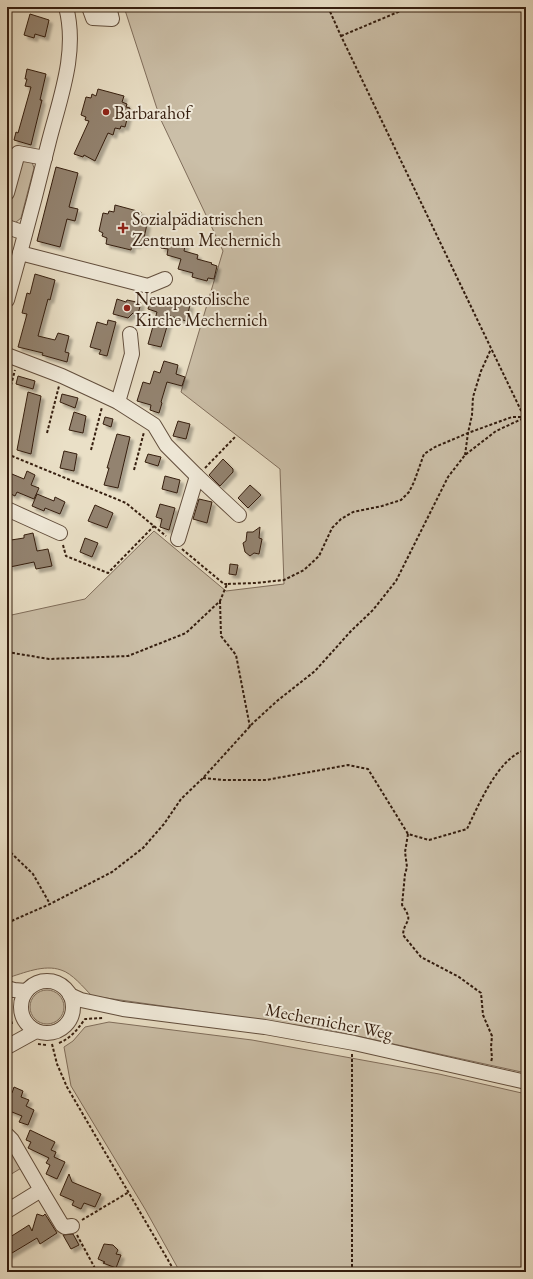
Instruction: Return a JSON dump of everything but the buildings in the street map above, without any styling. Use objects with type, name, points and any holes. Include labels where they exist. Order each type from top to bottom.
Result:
[{"type":"street","points":[[7,300],[45,158],[68,64],[71,42],[69,19],[66,7]]},
{"type":"street","points":[[89,7],[93,18],[112,19],[109,7]]},
{"type":"street","points":[[7,193],[18,153],[45,158]]},
{"type":"street","points":[[7,227],[25,233]]},
{"type":"street","points":[[20,253],[148,286],[165,279]]},
{"type":"street","points":[[118,402],[132,354],[130,334]]},
{"type":"street","points":[[12,357],[62,376],[118,402],[154,425],[166,445],[196,476],[239,515]]},
{"type":"street","points":[[177,542],[196,476]]},
{"type":"street","points":[[7,509],[60,533]]},
{"type":"street","name":"Mechernicher Weg","points":[[26,991],[33,985],[49,981],[61,986],[70,995],[81,1000],[123,1009],[266,1027],[354,1043],[526,1082]]},
{"type":"street","points":[[7,988],[26,991],[14,1007]]},
{"type":"street","points":[[7,1047],[43,1033],[52,1042],[60,1030],[68,1023],[72,1014],[73,1004],[70,995]]},
{"type":"street","points":[[7,998],[21,1014],[17,1030],[7,1038]]},
{"type":"street","name":"Mechernicher Weg","points":[[72,1014],[85,1009],[123,1009]]},
{"type":"street","points":[[18,1022],[29,1026],[34,1037]]},
{"type":"street","points":[[7,1135],[12,1140],[62,1225],[65,1227],[72,1226]]},
{"type":"street","points":[[7,1211],[41,1190]]},
{"type":"path","points":[[328,7],[526,420]]},
{"type":"path","points":[[341,36],[410,7]]},
{"type":"path","points":[[465,454],[472,416],[473,397],[481,371],[492,349]]},
{"type":"path","points":[[7,400],[12,357]]},
{"type":"path","points":[[47,433],[62,376]]},
{"type":"path","points":[[91,450],[105,396]]},
{"type":"path","points":[[7,454],[126,502],[154,526],[177,542],[224,584],[255,583],[284,580],[304,570],[319,556],[332,528],[353,512],[382,506],[401,500],[409,492],[414,482],[424,454],[435,447],[512,417],[525,417]]},
{"type":"path","points":[[7,923],[50,904],[112,872],[143,848],[164,824],[181,799],[203,778],[250,727],[277,701],[315,671],[351,631],[373,610],[396,581],[448,477],[465,454],[496,431],[525,417]]},
{"type":"path","points":[[134,470],[148,421]]},
{"type":"path","points":[[196,476],[236,436]]},
{"type":"path","points":[[60,533],[66,556],[108,573],[154,526]]},
{"type":"path","points":[[227,584],[220,601],[221,636],[236,655],[250,727]]},
{"type":"path","points":[[7,652],[49,659],[128,656],[186,633],[220,601]]},
{"type":"path","points":[[203,778],[224,780],[266,780],[348,765],[368,769],[408,834],[429,840],[467,829],[484,792],[503,766],[520,751],[526,750]]},
{"type":"path","points":[[408,834],[404,852],[407,867],[404,874],[402,905],[408,913],[409,920],[403,929],[403,935],[421,958],[459,977],[481,993],[483,1015],[492,1036],[492,1058],[487,1073]]},
{"type":"path","points":[[7,849],[33,874],[50,904]]},
{"type":"path","points":[[14,1007],[8,1008],[18,1022]]},
{"type":"path","points":[[34,1037],[52,1042],[65,1040],[73,1034],[85,1019],[110,1017]]},
{"type":"path","points":[[52,1042],[57,1064],[67,1087],[175,1272]]},
{"type":"path","points":[[352,1272],[352,1051],[354,1043]]},
{"type":"path","points":[[7,1162],[10,1171],[7,1185]]},
{"type":"path","points":[[97,1272],[72,1226],[129,1192]]},
{"type":"shaded area","points":[[124,7],[526,7],[526,1073],[325,1029],[92,996],[69,974],[54,968],[34,970],[7,978],[7,616],[85,599],[154,531],[226,591],[284,584],[280,469],[181,392],[223,251],[160,118]]},
{"type":"shaded area","points":[[21,158],[32,162],[34,168],[21,218],[15,223],[7,221],[7,211]]},
{"type":"shaded area","points":[[50,990],[57,992],[62,997],[64,1007],[62,1017],[57,1022],[44,1024],[37,1022],[32,1017],[30,1004],[32,997],[37,992]]},
{"type":"shaded area","points":[[109,1022],[252,1040],[439,1074],[526,1094],[526,1272],[180,1272],[145,1209],[71,1086],[64,1047],[73,1041],[85,1027]]},
{"type":"shaded area","points":[[7,1141],[23,1167],[7,1178]]},
{"type":"place","name":"Barbarahof","points":[[106,112]]},
{"type":"place","name":"Sozialpädiatrischen Zentrum Mechernich","points":[[123,228]]},
{"type":"place","name":"Neuapostolische Kirche Mechernich","points":[[127,308]]}]
